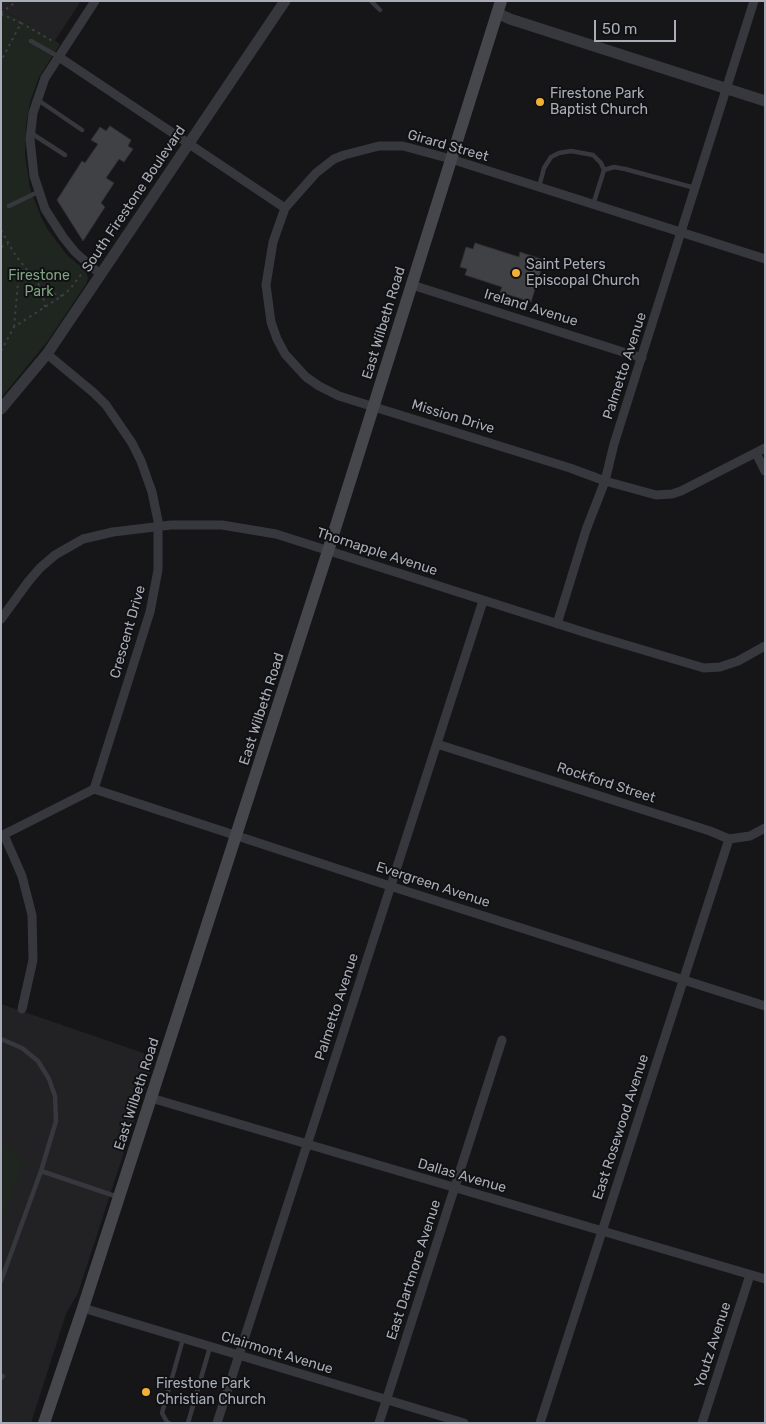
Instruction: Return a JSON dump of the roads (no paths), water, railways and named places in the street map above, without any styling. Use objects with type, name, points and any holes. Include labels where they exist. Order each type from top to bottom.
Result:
[{"type":"main road","name":"East Wilbeth Road","points":[[44,1423],[119,1198],[328,551],[499,7]]},
{"type":"street","points":[[95,1],[45,78],[33,113],[31,157],[38,192],[50,219],[75,252],[101,276]]},
{"type":"street","name":"South Firestone Boulevard","points":[[1,408],[47,354],[285,1]]},
{"type":"street","name":"Palmetto Avenue","points":[[557,624],[586,530],[605,481],[614,444],[754,1]]},
{"type":"street","points":[[499,7],[510,19],[765,101]]},
{"type":"street","points":[[59,57],[285,208]]},
{"type":"street","name":"Girard Street","points":[[285,208],[316,173],[344,154],[379,146],[395,146],[451,159],[765,259]]},
{"type":"street","name":"Mission Drive","points":[[285,208],[273,242],[266,285],[271,322],[277,339],[292,362],[306,377],[319,386],[339,396],[570,468],[605,481],[656,495],[672,494],[681,491],[765,448]]},
{"type":"street","name":"Ireland Avenue","points":[[412,285],[642,358]]},
{"type":"street","name":"Crescent Drive","points":[[47,354],[94,393],[114,415],[141,461],[152,492],[160,526],[158,570],[150,612],[94,789]]},
{"type":"street","points":[[756,453],[765,470]]},
{"type":"street","name":"Thornapple Avenue","points":[[1,619],[40,568],[55,555],[73,544],[102,534],[160,526],[222,525],[259,530],[557,624],[704,668],[720,667],[765,646]]},
{"type":"street","name":"Palmetto Avenue","points":[[218,1423],[306,1144],[484,601]]},
{"type":"street","name":"Rockford Street","points":[[437,744],[710,831],[729,839]]},
{"type":"street","points":[[22,1009],[33,960],[32,915],[22,876],[2,836],[94,789]]},
{"type":"street","name":"Evergreen Avenue","points":[[94,789],[765,1006]]},
{"type":"street","points":[[729,839],[750,836],[765,828]]},
{"type":"street","name":"East Rosewood Avenue","points":[[540,1423],[729,839]]},
{"type":"street","name":"East Dartmore Avenue","points":[[379,1423],[502,1040]]},
{"type":"street","name":"Dallas Avenue","points":[[151,1098],[765,1280]]},
{"type":"street","name":"Youtz Avenue","points":[[702,1423],[750,1275]]},
{"type":"street","name":"Clairmont Avenue","points":[[83,1308],[464,1423]]},
{"type":"lane","points":[[372,1],[380,10]]},
{"type":"lane","points":[[31,41],[59,57]]},
{"type":"lane","points":[[37,99],[82,130]]},
{"type":"lane","points":[[31,132],[65,154]]},
{"type":"lane","points":[[538,188],[544,168],[551,157],[559,153],[571,151],[593,156],[601,163],[604,170],[593,205]]},
{"type":"lane","points":[[604,170],[614,167],[620,168],[695,188]]},
{"type":"lane","points":[[9,206],[38,192]]},
{"type":"lane","points":[[1,1039],[22,1048],[38,1061],[49,1079],[55,1096],[56,1121],[41,1170],[1,1281]]},
{"type":"lane","points":[[41,1170],[119,1198]]},
{"type":"lane","points":[[169,1423],[162,1413],[183,1339]]},
{"type":"lane","points":[[188,1423],[210,1347]]},
{"type":"place","name":"Firestone Park Baptist Church","points":[[540,102]]},
{"type":"place","name":"Saint Peters Episcopal Church","points":[[516,273]]},
{"type":"place","name":"Firestone Park Christian Church","points":[[146,1392]]},
{"type":"park label","name":"Firestone Park","points":[[39,284]]}]
